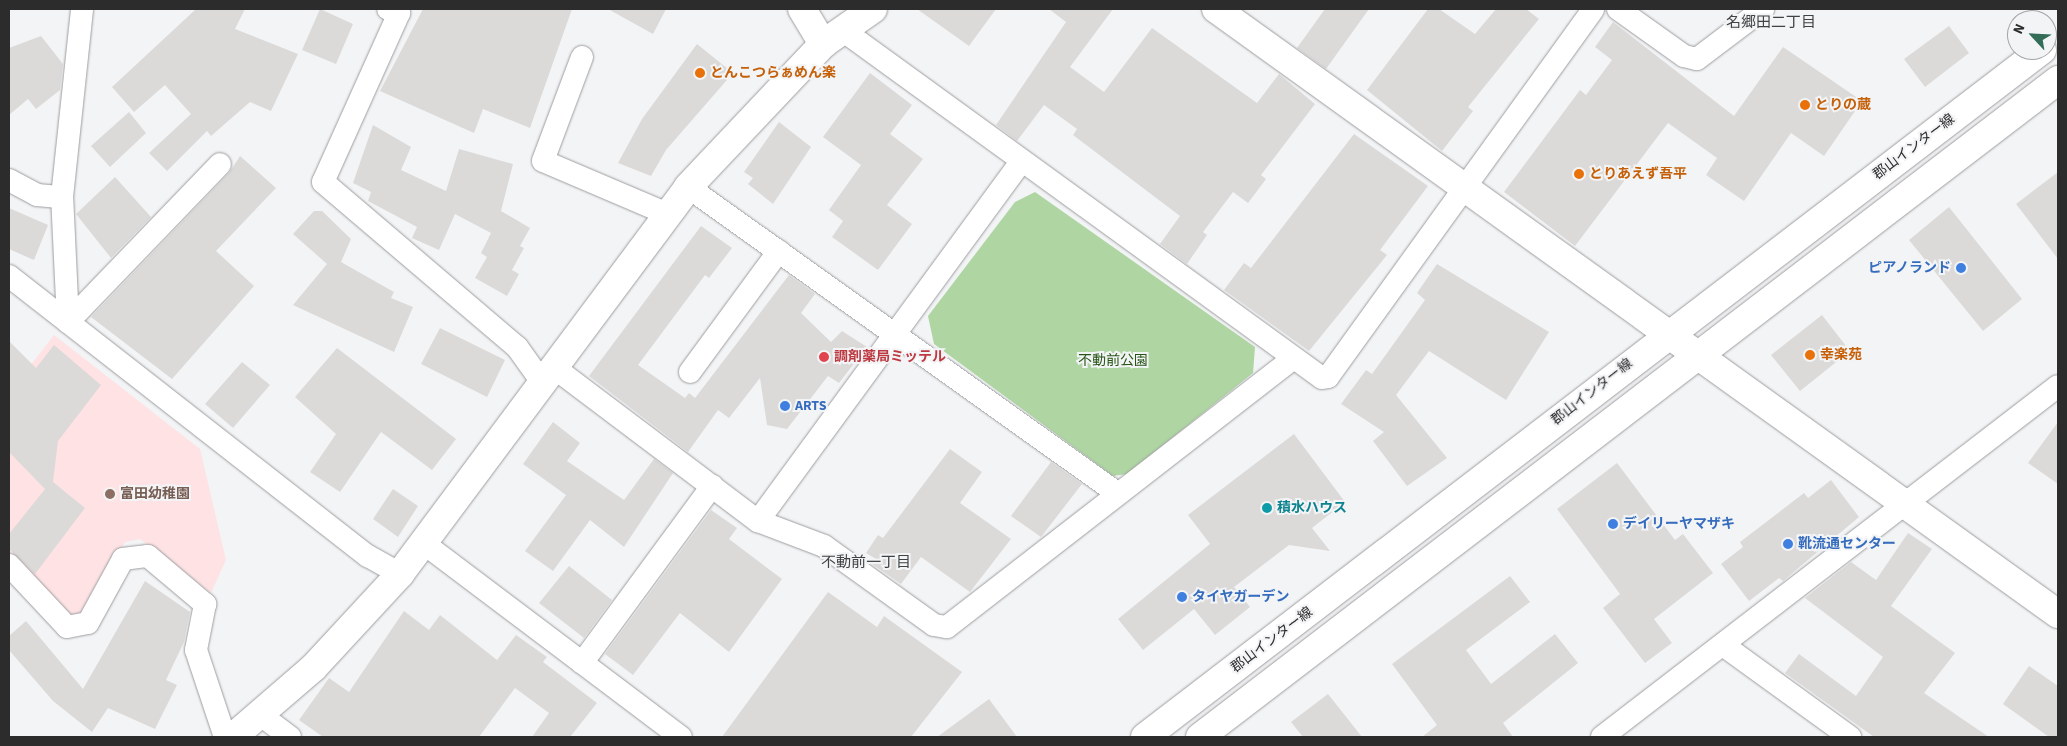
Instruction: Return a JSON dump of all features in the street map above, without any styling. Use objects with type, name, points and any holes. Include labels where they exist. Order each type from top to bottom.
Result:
[{"type":"street","points":[[68,322],[62,197],[82,9]]},
{"type":"street","points":[[802,9],[832,37],[1021,162],[1292,359],[1322,378],[1328,377],[1465,190],[1593,9]]},
{"type":"street","points":[[233,737],[262,716],[400,574],[688,187],[832,37],[873,9]]},
{"type":"street","points":[[1216,9],[1465,190],[1906,502],[2058,614]]},
{"type":"street","points":[[1618,9],[1684,56],[1698,60],[1763,9]]},
{"type":"street","points":[[396,10],[323,182],[547,374],[712,486],[758,521],[824,546],[934,625],[947,628],[1117,493],[1292,359]]},
{"type":"street","points":[[582,57],[544,161],[667,214]]},
{"type":"street","name":"郡山インター線","points":[[1145,737],[1668,333],[2029,60]]},
{"type":"street","points":[[1200,737],[2058,80]]},
{"type":"street","points":[[758,521],[1021,162]]},
{"type":"street","points":[[68,322],[220,164]]},
{"type":"street","points":[[9,180],[37,196],[62,197]]},
{"type":"street","points":[[688,187],[1117,493]]},
{"type":"street","points":[[690,372],[779,251]]},
{"type":"street","points":[[9,276],[368,556],[400,574]]},
{"type":"street","points":[[1602,737],[2058,386]]},
{"type":"street","points":[[582,663],[712,486]]},
{"type":"street","points":[[422,542],[681,737]]},
{"type":"street","points":[[9,565],[68,627],[88,623],[123,560],[148,556],[205,604],[196,650],[226,737]]},
{"type":"street","points":[[1723,645],[1850,737]]},
{"type":"street","points":[[262,716],[290,737]]},
{"type":"shaded area","name":"富田幼稚園","points":[[54,335],[200,449],[226,560],[211,593],[140,539],[125,542],[81,615],[71,616],[9,553],[9,393]]},
{"type":"green space","name":"不動前公園","points":[[1035,192],[1255,347],[1253,373],[1127,474],[1113,476],[934,344],[928,316],[1015,202]]},
{"type":"building","points":[[196,9],[245,9],[235,29],[298,54],[271,111],[250,102],[211,136],[207,131],[167,171],[149,153],[191,114],[165,85],[134,112],[112,87]]},
{"type":"building","points":[[320,9],[353,24],[336,64],[302,50]]},
{"type":"building","points":[[423,9],[572,9],[530,128],[483,109],[474,133],[380,91]]},
{"type":"building","points":[[608,9],[666,9],[653,34]]},
{"type":"building","points":[[917,9],[996,9],[969,46]]},
{"type":"building","points":[[1049,9],[1113,9],[1070,67],[1104,92],[1152,28],[1257,103],[1279,74],[1315,104],[1261,175],[1266,179],[1248,203],[1233,192],[1203,232],[1207,235],[1187,264],[1160,244],[1180,216],[1073,135],[1077,129],[1044,105],[1017,141],[996,125],[1066,22]]},
{"type":"building","points":[[1325,9],[1369,9],[1326,69],[1297,48]]},
{"type":"building","points":[[1428,9],[1439,9],[1475,34],[1496,9],[1526,9],[1539,19],[1468,107],[1473,111],[1442,151],[1367,90]]},
{"type":"building","points":[[1613,22],[1734,116],[1783,47],[1862,101],[1824,156],[1791,133],[1744,201],[1706,175],[1717,158],[1668,123],[1575,246],[1504,192],[1580,90],[1586,95],[1612,60],[1595,47]]},
{"type":"building","points":[[1949,26],[1969,53],[1925,87],[1904,59]]},
{"type":"building","points":[[41,36],[63,64],[60,90],[36,109],[28,99],[9,115],[9,48]]},
{"type":"building","points":[[697,44],[733,73],[666,150],[651,176],[618,163],[642,119]]},
{"type":"building","points":[[870,73],[912,105],[890,134],[923,159],[887,205],[912,224],[878,270],[832,237],[843,221],[829,210],[861,165],[823,137]]},
{"type":"building","points":[[129,112],[146,133],[110,167],[91,146]]},
{"type":"building","points":[[779,122],[811,147],[773,204],[748,184],[753,178],[744,172]]},
{"type":"building","points":[[373,125],[411,147],[401,170],[446,191],[459,149],[513,164],[501,211],[530,228],[520,246],[524,248],[512,270],[519,274],[507,296],[475,278],[487,257],[481,253],[491,233],[455,214],[439,250],[412,238],[417,227],[368,201],[371,192],[353,183]]},
{"type":"building","points":[[1354,134],[1428,186],[1380,250],[1387,255],[1309,351],[1224,290],[1244,263],[1251,268]]},
{"type":"building","points":[[240,156],[276,188],[216,251],[254,286],[172,379],[91,317],[229,173]]},
{"type":"building","points":[[2058,172],[2058,259],[2016,204]]},
{"type":"building","points":[[115,177],[151,217],[111,258],[76,214]]},
{"type":"building","points":[[1949,207],[2022,299],[1983,331],[1909,240]]},
{"type":"building","points":[[9,208],[48,225],[34,260],[9,249]]},
{"type":"building","points":[[314,211],[322,211],[351,239],[341,262],[394,292],[391,298],[413,307],[394,352],[293,305],[327,264],[293,234]]},
{"type":"building","points":[[701,226],[732,248],[709,278],[705,275],[638,365],[685,398],[689,393],[695,398],[789,275],[815,294],[801,313],[831,342],[842,331],[867,347],[839,383],[828,376],[787,429],[767,425],[760,378],[729,418],[718,410],[688,452],[589,376]]},
{"type":"building","points":[[1437,264],[1549,332],[1506,400],[1429,351],[1396,395],[1447,458],[1407,486],[1373,441],[1384,432],[1341,404],[1366,370],[1372,374],[1425,300],[1417,293]]},
{"type":"building","points":[[1822,315],[1850,351],[1800,391],[1771,355]]},
{"type":"building","points":[[440,328],[505,360],[487,397],[421,364]]},
{"type":"building","points":[[9,341],[36,368],[54,345],[101,385],[58,441],[53,482],[85,508],[35,574],[9,549],[9,534],[45,489],[9,452]]},
{"type":"building","points":[[337,348],[456,439],[432,470],[381,432],[340,492],[310,472],[336,434],[295,397]]},
{"type":"building","points":[[242,362],[270,385],[233,428],[205,404]]},
{"type":"building","points":[[553,422],[580,443],[567,461],[624,500],[654,459],[673,473],[624,547],[590,520],[553,571],[525,551],[566,495],[523,464]]},
{"type":"building","points":[[2058,422],[2058,484],[2028,463]]},
{"type":"building","name":"積水ハウス","points":[[1294,434],[1345,502],[1312,528],[1330,551],[1289,545],[1234,587],[1250,607],[1215,635],[1194,609],[1143,650],[1118,619],[1210,544],[1188,515]]},
{"type":"building","points":[[950,449],[982,472],[960,503],[1011,539],[970,592],[921,557],[901,584],[872,564],[876,559],[866,553],[878,535],[883,538]]},
{"type":"building","points":[[1051,462],[1082,484],[1041,537],[1011,516]]},
{"type":"building","points":[[1617,463],[1675,540],[1683,534],[1713,573],[1654,619],[1672,643],[1645,663],[1603,608],[1620,594],[1557,509]]},
{"type":"building","points":[[1831,480],[1859,517],[1783,581],[1779,578],[1749,601],[1721,564],[1743,547],[1740,542],[1804,493],[1808,498]]},
{"type":"building","points":[[393,489],[418,506],[398,537],[373,519]]},
{"type":"building","points":[[711,510],[737,528],[729,539],[782,579],[729,652],[680,613],[633,675],[605,654]]},
{"type":"building","points":[[1908,533],[1932,549],[1891,606],[1955,653],[1924,693],[1989,737],[1874,737],[1785,673],[1799,654],[1856,696],[1883,657],[1805,598],[1851,562],[1876,580]]},
{"type":"building","points":[[569,566],[612,600],[584,638],[539,603]]},
{"type":"building","points":[[1510,576],[1530,602],[1466,650],[1491,684],[1555,634],[1578,663],[1503,723],[1513,737],[1422,737],[1437,725],[1392,664]]},
{"type":"building","points":[[145,581],[190,612],[184,642],[166,680],[177,685],[155,729],[108,708],[92,732],[53,701],[9,650],[9,636],[26,621],[83,689]]},
{"type":"building","points":[[828,592],[877,627],[884,616],[962,672],[911,737],[722,737]]},
{"type":"building","points":[[404,611],[429,630],[440,615],[497,660],[516,635],[547,657],[543,662],[597,703],[570,737],[532,737],[549,713],[515,688],[479,737],[323,737],[299,720],[329,678],[349,692]]},
{"type":"building","points":[[2029,666],[2058,686],[2058,737],[2049,737],[2003,704]]},
{"type":"building","points":[[1328,694],[1362,737],[1303,737],[1291,722]]},
{"type":"building","points":[[989,699],[1017,737],[937,737]]},
{"type":"place","name":"とんこつらぁめん楽","points":[[700,73]]},
{"type":"place","name":"とりの蔵","points":[[1805,105]]},
{"type":"place","name":"とりあえず吾平","points":[[1579,174]]},
{"type":"place","name":"ピアノランド","points":[[1961,268]]},
{"type":"place","name":"幸楽苑","points":[[1810,355]]},
{"type":"place","name":"調剤薬局ミッテル","points":[[824,357]]},
{"type":"place","name":"ARTS","points":[[785,406]]},
{"type":"place","name":"富田幼稚園","points":[[110,494]]},
{"type":"place","name":"積水ハウス","points":[[1267,508]]},
{"type":"place","name":"デイリーヤマザキ","points":[[1613,524]]},
{"type":"place","name":"靴流通センター","points":[[1788,544]]},
{"type":"place","name":"タイヤガーデン","points":[[1182,597]]},
{"type":"district","name":"名郷田二丁目","points":[[1771,23]]},
{"type":"district","name":"不動前一丁目","points":[[866,563]]}]
